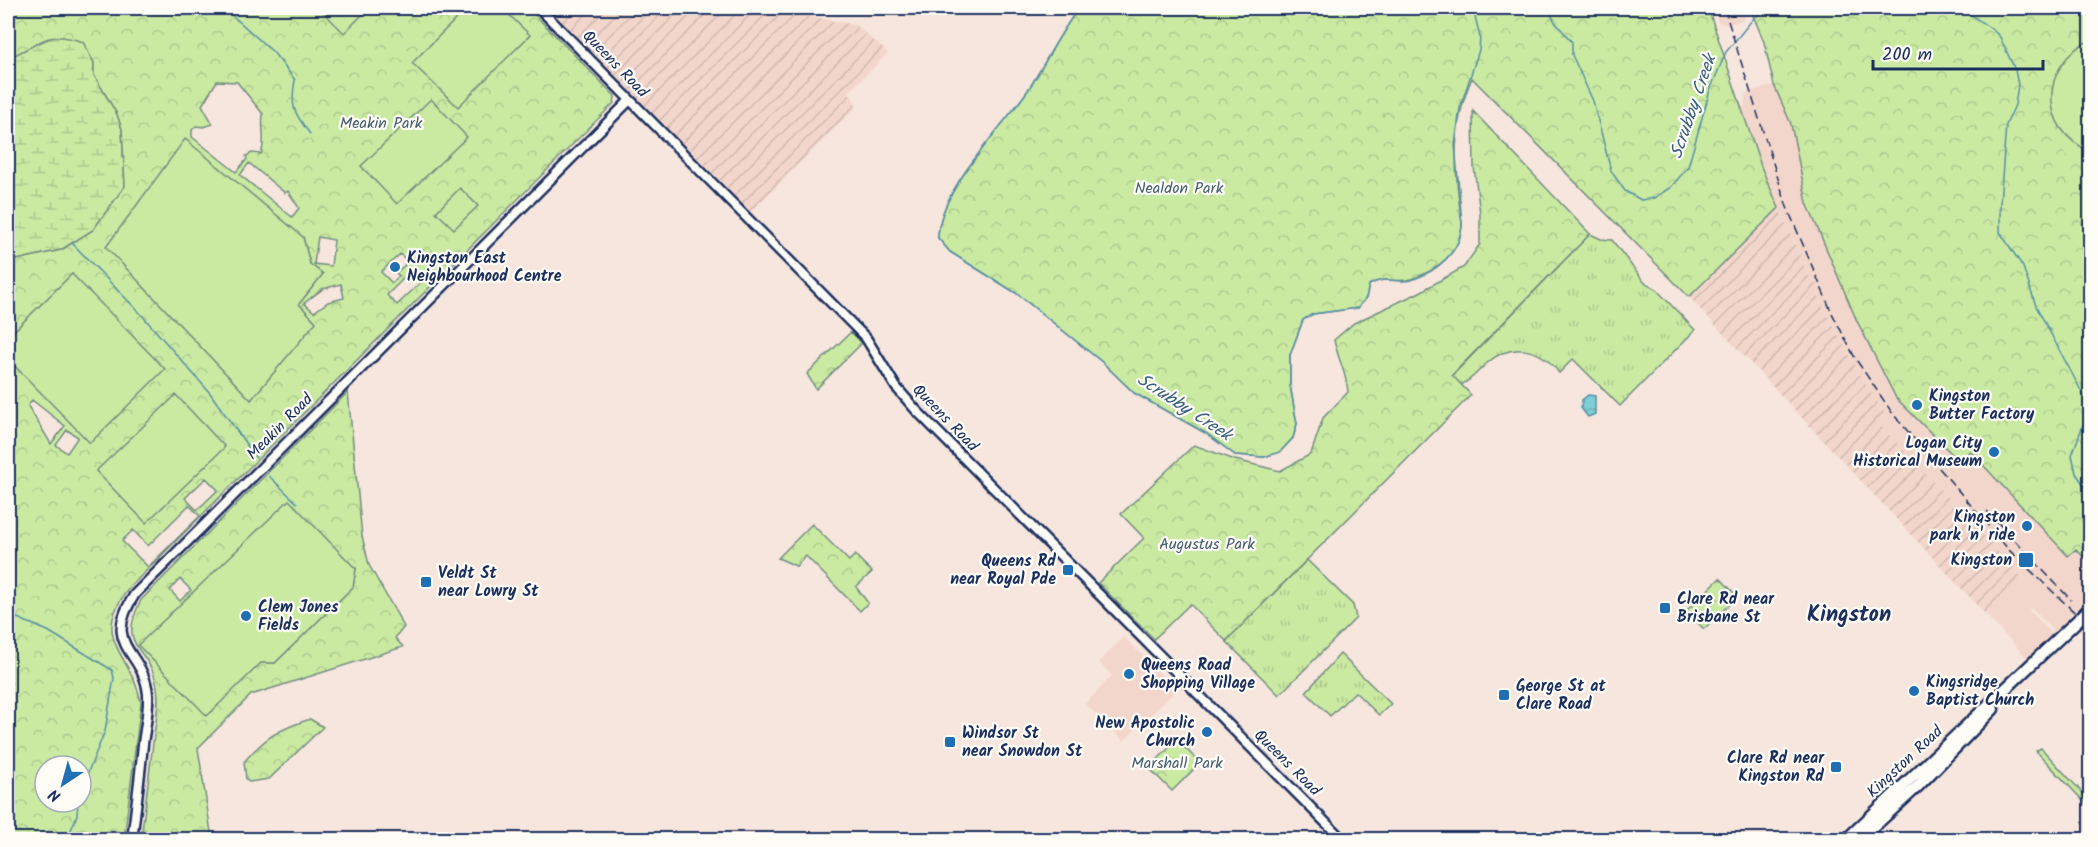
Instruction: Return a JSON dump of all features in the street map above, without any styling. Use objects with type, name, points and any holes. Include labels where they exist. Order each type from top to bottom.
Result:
[{"type":"main road","name":"Kingston Road","points":[[1854,839],[1918,786],[2084,620],[2091,608]]},
{"type":"street","name":"Queens Road","points":[[539,8],[866,338],[896,387],[916,410],[1342,840]]},
{"type":"street","name":"Meakin Road","points":[[132,840],[148,704],[144,679],[126,648],[121,633],[125,609],[135,594],[629,100]]},
{"type":"shaded area","points":[[548,8],[737,8],[742,13],[766,8],[856,25],[888,53],[849,92],[857,106],[751,212]]},
{"type":"shaded area","points":[[1708,8],[1743,8],[1745,16],[1743,20],[1725,25],[1718,22],[1716,15],[1711,16]]},
{"type":"shaded area","points":[[1774,85],[1791,124],[1807,203],[1856,319],[1896,399],[1959,461],[1970,451],[2069,555],[2076,548],[2090,564],[2090,589],[2081,597],[2089,605],[2078,615],[2069,613],[2072,617],[2055,633],[2032,608],[2029,610],[2052,634],[2027,658],[1987,616],[2025,580],[1878,424],[1886,416],[1867,387],[1817,296],[1820,288],[1808,275],[1762,169],[1743,110],[1746,93]]},
{"type":"shaded area","points":[[1779,208],[1808,275],[1820,288],[1817,296],[1867,387],[1887,416],[1879,424],[2025,580],[1987,616],[1689,297]]},
{"type":"shaded area","points":[[1124,637],[1173,686],[1173,693],[1124,741],[1085,704],[1112,676],[1099,662]]},
{"type":"green space","name":"Meakin Park","points":[[8,8],[528,8],[615,96],[614,103],[130,587],[118,605],[112,633],[136,685],[141,702],[124,839],[8,839],[8,359],[90,442],[72,274],[8,337],[8,262],[61,250],[93,230],[125,186],[122,129],[117,114],[94,75],[94,63],[83,42],[71,38],[52,38],[36,43],[8,58]],"holes":[[[217,81],[237,82],[263,114],[261,154],[252,153],[246,156],[247,159],[236,172],[192,137],[192,130],[196,126],[203,127],[213,124],[202,105]],[[249,163],[285,193],[288,191],[299,208],[292,217],[240,175]],[[303,237],[310,264],[323,274],[299,304],[316,322],[106,247]],[[318,237],[334,240],[331,266],[314,264]],[[400,254],[408,262],[396,273],[399,276],[392,283],[381,272]],[[411,271],[421,282],[397,305],[387,295]],[[341,284],[344,298],[328,302],[314,312],[304,303],[323,289]],[[32,400],[65,426],[51,444],[28,406]],[[67,430],[78,437],[67,453],[56,445]],[[206,478],[218,490],[197,510],[185,498]],[[189,505],[200,516],[148,567],[122,541],[133,530],[148,546]]]},
{"type":"green space","points":[[319,8],[369,8],[344,33]]},
{"type":"green space","points":[[467,8],[502,8],[530,35],[458,107],[412,63]]},
{"type":"green space","name":"Nealdon Park","points":[[1079,8],[1708,8],[1762,169],[1779,208],[1689,297],[1472,78],[1460,113],[1457,131],[1456,168],[1462,223],[1461,233],[1453,251],[1439,265],[1421,275],[1411,279],[1386,280],[1369,285],[1366,298],[1358,308],[1313,314],[1303,320],[1290,355],[1290,385],[1297,424],[1293,438],[1280,452],[1264,457],[1235,455],[1207,434],[1134,393],[1102,362],[1016,293],[950,252],[938,238],[941,219],[948,200],[960,180],[1017,106]]},
{"type":"green space","points":[[1750,8],[2090,8],[2090,564],[2076,549],[2068,556],[1970,451],[1959,461],[1896,398],[1856,319],[1807,203],[1791,124],[1774,85],[1764,42]]},
{"type":"green space","points":[[62,34],[83,42],[94,63],[94,75],[117,114],[122,129],[125,186],[93,230],[61,250],[8,262],[8,58]]},
{"type":"green space","points":[[2090,40],[2090,151],[2073,141],[2061,128],[2054,113],[2052,96],[2054,80],[2062,64],[2074,51]]},
{"type":"green space","points":[[431,99],[467,137],[397,204],[361,166]]},
{"type":"green space","name":"Augustus Park","points":[[1473,111],[1590,234],[1452,375],[1471,395],[1226,641],[1190,604],[1154,639],[1098,583],[1144,538],[1121,514],[1194,445],[1235,460],[1280,471],[1311,454],[1323,418],[1348,392],[1334,340],[1354,323],[1420,292],[1464,267],[1480,244],[1480,213],[1474,167]]},
{"type":"green space","points":[[185,139],[303,237],[310,264],[323,274],[299,304],[316,322],[251,400],[106,247]]},
{"type":"green space","points":[[460,188],[478,206],[454,229],[436,212]]},
{"type":"green space","points":[[1590,234],[1601,239],[1612,240],[1644,282],[1655,288],[1695,330],[1620,406],[1573,359],[1559,373],[1543,357],[1524,350],[1505,352],[1495,357],[1461,385],[1452,376]]},
{"type":"green space","points":[[72,274],[165,369],[90,443],[8,359],[8,337]]},
{"type":"green space","points":[[851,332],[862,343],[816,389],[807,374]]},
{"type":"green space","points":[[348,392],[362,536],[369,565],[404,627],[395,638],[403,647],[251,695],[198,748],[212,839],[141,839],[158,702],[154,674],[133,639],[134,617],[141,600]],"holes":[[[356,569],[353,587],[275,663],[262,663]],[[180,579],[191,590],[180,601],[170,590]]]},
{"type":"green space","points":[[176,395],[225,447],[146,523],[96,471]]},
{"type":"green space","name":"Clem Jones Fields","points":[[289,500],[356,569],[353,587],[275,663],[261,663],[207,716],[138,645]]},
{"type":"green space","points":[[812,524],[849,561],[855,555],[872,572],[856,587],[868,603],[860,611],[806,556],[796,566],[778,558]]},
{"type":"green space","points":[[1307,560],[1353,605],[1356,618],[1279,695],[1226,641]]},
{"type":"green space","points":[[1720,578],[1736,598],[1704,629],[1686,611]]},
{"type":"green space","points":[[1340,654],[1391,704],[1379,715],[1355,692],[1330,716],[1306,692]]},
{"type":"green space","points":[[310,719],[323,727],[269,779],[249,782],[246,779],[244,762],[259,746],[281,731]]},
{"type":"green space","name":"Marshall Park","points":[[1177,740],[1200,763],[1172,791],[1149,768]]},
{"type":"green space","points":[[2041,748],[2090,801],[2090,808],[2036,751]]},
{"type":"water","points":[[1588,395],[1595,396],[1595,414],[1588,417],[1581,408],[1582,400]]},
{"type":"waterway","points":[[224,8],[273,52],[295,80],[293,103],[300,120],[310,134]]},
{"type":"waterway","name":"Scrubby Creek","points":[[1079,8],[1017,106],[960,180],[948,200],[941,219],[938,238],[950,252],[1016,293],[1102,362],[1134,393],[1207,434],[1235,455],[1264,457],[1280,452],[1293,438],[1297,424],[1290,385],[1290,355],[1303,320],[1313,314],[1358,308],[1366,298],[1369,285],[1386,280],[1411,280],[1430,272],[1446,259],[1458,243],[1462,223],[1455,145],[1460,108],[1479,50],[1480,37],[1473,8]]},
{"type":"waterway","name":"Scrubby Creek","points":[[1548,8],[1555,22],[1572,42],[1572,55],[1593,101],[1611,171],[1625,191],[1641,200],[1654,198],[1671,187],[1688,167],[1710,90],[1726,52],[1753,19],[1767,8]]},
{"type":"waterway","points":[[1941,8],[1969,13],[1994,31],[2000,37],[2015,70],[2018,85],[2015,105],[2006,125],[2000,232],[2023,267],[2036,306],[2085,398],[2084,422],[2072,455],[2076,473],[2090,495]]},
{"type":"waterway","points":[[72,243],[140,313],[210,393],[256,458]]},
{"type":"waterway","points":[[269,476],[297,503]]},
{"type":"waterway","points":[[8,614],[48,631],[112,670],[114,678],[105,731],[93,760]]},
{"type":"waterway","points":[[67,840],[77,814]]},
{"type":"railway","points":[[1724,8],[1787,207],[1832,313],[1855,358],[1893,414],[2009,550],[2090,627]]},
{"type":"railway","points":[[1987,511],[2071,600]]},
{"type":"place","name":"Kingston East Neighbourhood Centre","points":[[395,267]]},
{"type":"place","name":"Kingston Butter Factory","points":[[1917,405]]},
{"type":"place","name":"Logan City Historical Museum","points":[[1994,452]]},
{"type":"place","name":"Kingston park 'n' ride","points":[[2027,526]]},
{"type":"place","name":"Kingston","points":[[2026,560]]},
{"type":"place","name":"Queens Rd near Royal Pde","points":[[1068,570]]},
{"type":"place","name":"Veldt St near Lowry St","points":[[426,582]]},
{"type":"place","name":"Clare Rd near Brisbane St","points":[[1665,608]]},
{"type":"place","name":"Clem Jones Fields","points":[[246,616]]},
{"type":"place","name":"Queens Road Shopping Village","points":[[1129,674]]},
{"type":"place","name":"Kingsridge Baptist Church","points":[[1914,691]]},
{"type":"place","name":"George St at Clare Road","points":[[1504,695]]},
{"type":"place","name":"New Apostolic Church","points":[[1207,732]]},
{"type":"place","name":"Windsor St near Snowdon St","points":[[950,742]]},
{"type":"place","name":"Clare Rd near Kingston Rd","points":[[1836,767]]},
{"type":"district","name":"Kingston","points":[[1849,615]]}]
